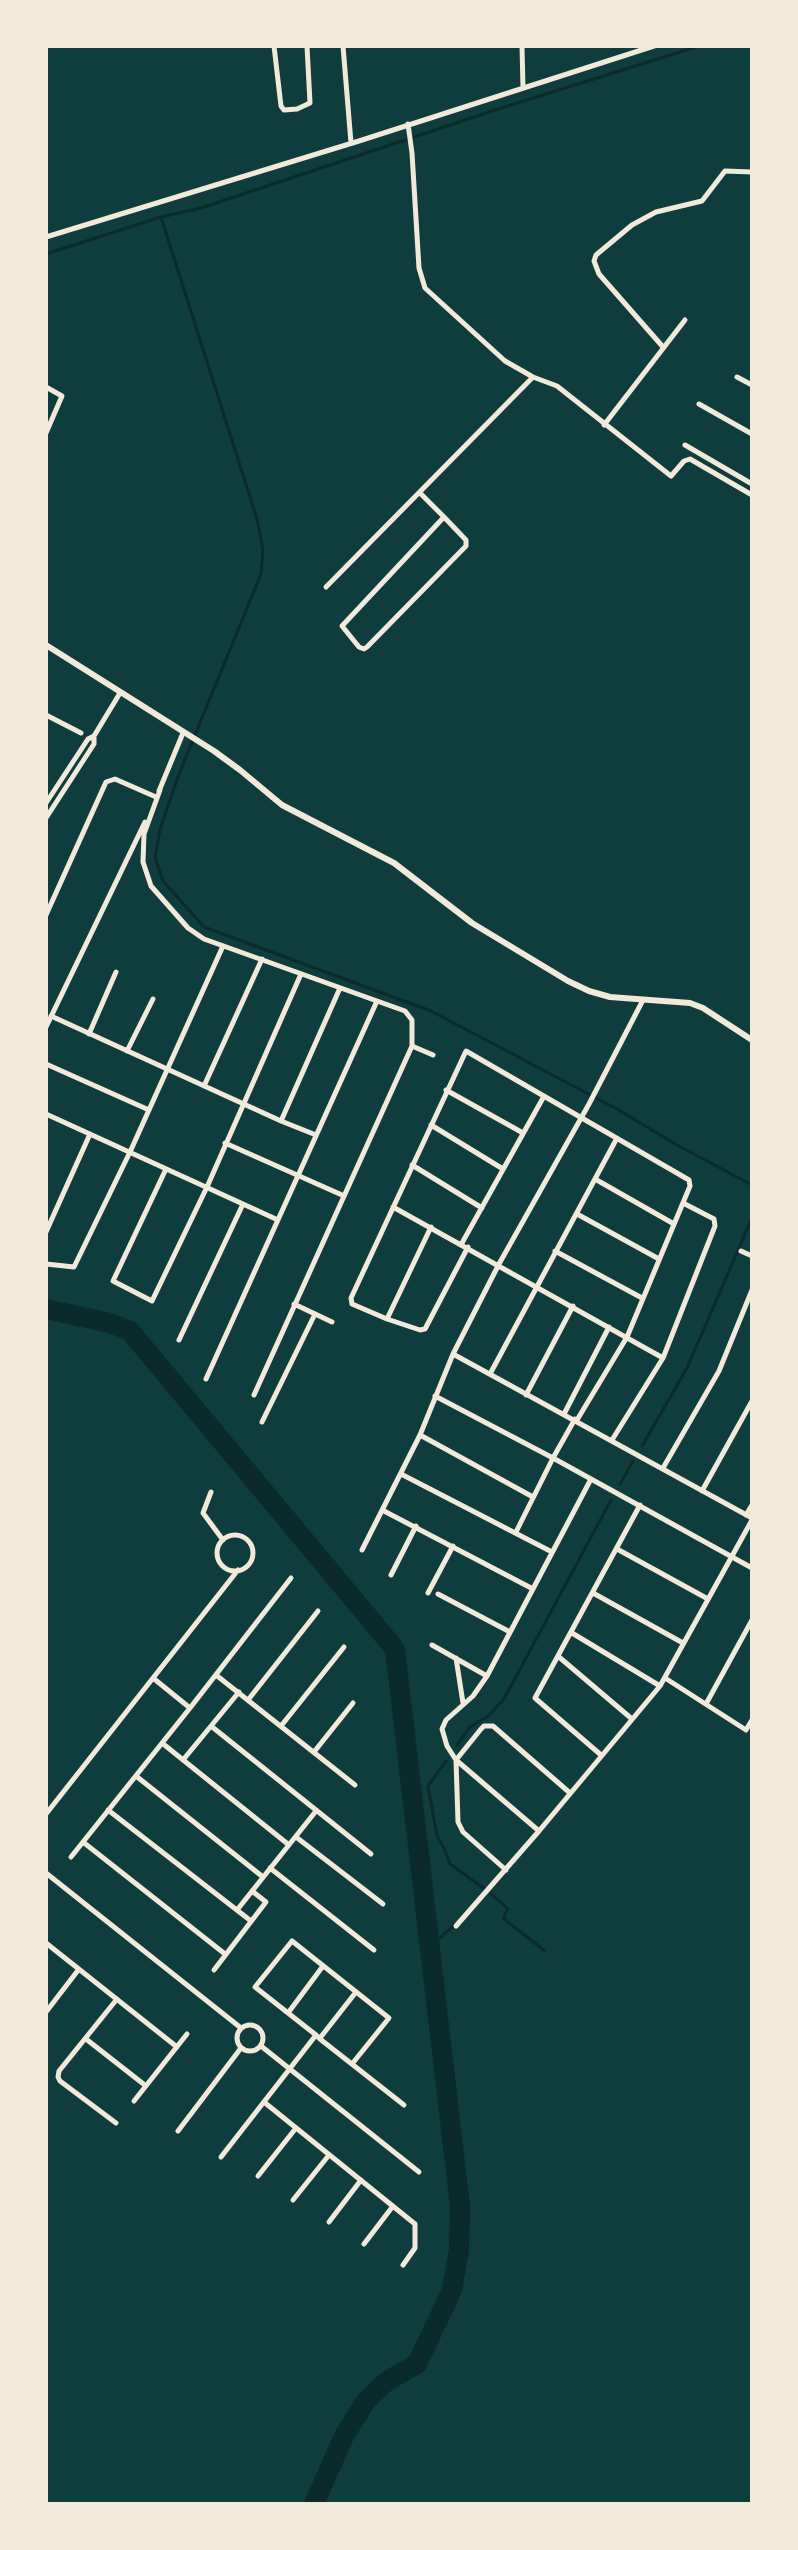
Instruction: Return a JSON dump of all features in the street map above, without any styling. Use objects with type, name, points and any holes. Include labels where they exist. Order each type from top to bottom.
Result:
[{"type":"street","points":[[274,46],[284,110],[297,109],[310,103],[307,46]]},
{"type":"street","points":[[343,46],[351,143]]},
{"type":"street","points":[[522,46],[523,88]]},
{"type":"street","points":[[46,237],[408,126],[654,46]]},
{"type":"street","points":[[408,126],[419,268],[425,288],[505,361],[557,386],[671,476],[684,461],[690,459],[752,495]]},
{"type":"street","points":[[663,347],[599,274],[594,261],[596,255],[632,225],[656,212],[702,201],[725,171],[752,172]]},
{"type":"street","points":[[604,425],[685,320]]},
{"type":"street","points":[[326,587],[533,377]]},
{"type":"street","points":[[737,377],[752,385]]},
{"type":"street","points":[[46,387],[62,396],[46,433]]},
{"type":"street","points":[[699,404],[752,434]]},
{"type":"street","points":[[685,445],[752,484]]},
{"type":"street","points":[[420,493],[444,517],[466,540],[466,546],[367,647],[359,647],[342,626],[444,517]]},
{"type":"street","points":[[46,645],[202,744],[282,805],[394,863],[472,923],[544,968],[589,991],[610,997],[681,1002],[703,1008],[752,1040]]},
{"type":"street","points":[[46,818],[94,744],[94,736],[120,693]]},
{"type":"street","points":[[46,715],[81,733]]},
{"type":"street","points":[[185,734],[144,834],[142,847],[146,875],[159,898],[197,935],[410,1015],[412,1046],[254,1395]]},
{"type":"street","points":[[46,803],[88,739],[94,736]]},
{"type":"street","points":[[46,915],[106,782],[115,779],[156,797]]},
{"type":"street","points":[[46,1027],[160,790]]},
{"type":"street","points":[[46,1264],[74,1267],[223,946]]},
{"type":"street","points":[[204,1086],[262,959]]},
{"type":"street","points":[[89,1034],[116,972]]},
{"type":"street","points":[[166,1169],[113,1281],[152,1301],[207,1187],[301,974]]},
{"type":"street","points":[[281,1121],[340,988]]},
{"type":"street","points":[[127,1051],[153,999]]},
{"type":"street","points":[[362,1550],[420,1435],[453,1354],[643,1000]]},
{"type":"street","points":[[206,1379],[377,1001]]},
{"type":"street","points":[[51,1016],[316,1135]]},
{"type":"street","points":[[412,1046],[433,1055]]},
{"type":"street","points":[[468,1247],[425,1329],[387,1319],[352,1304],[351,1298],[466,1051],[689,1180],[690,1186],[627,1337],[553,1458],[516,1532]]},
{"type":"street","points":[[46,1064],[149,1110]]},
{"type":"street","points":[[446,1090],[523,1133]]},
{"type":"street","points":[[462,1243],[543,1098]]},
{"type":"street","points":[[47,1117],[278,1220]]},
{"type":"street","points":[[431,1125],[503,1169]]},
{"type":"street","points":[[46,1232],[90,1134]]},
{"type":"street","points":[[490,1374],[617,1138]]},
{"type":"street","points":[[225,1143],[342,1195]]},
{"type":"street","points":[[412,1165],[482,1208]]},
{"type":"street","points":[[595,1179],[674,1224]]},
{"type":"street","points":[[612,1440],[663,1358],[715,1226],[714,1219],[683,1203]]},
{"type":"street","points":[[179,1340],[243,1204]]},
{"type":"street","points":[[393,1207],[663,1358]]},
{"type":"street","points":[[577,1214],[659,1259]]},
{"type":"street","points":[[387,1319],[431,1227]]},
{"type":"street","points":[[555,1251],[642,1298]]},
{"type":"street","points":[[741,1251],[752,1256]]},
{"type":"street","points":[[663,1468],[719,1371],[752,1290]]},
{"type":"street","points":[[294,1304],[332,1322]]},
{"type":"street","points":[[526,1395],[573,1306]]},
{"type":"street","points":[[262,1422],[315,1314]]},
{"type":"street","points":[[564,1414],[609,1327]]},
{"type":"street","points":[[453,1354],[750,1518]]},
{"type":"street","points":[[435,1396],[752,1568]]},
{"type":"street","points":[[702,1491],[752,1401]]},
{"type":"street","points":[[420,1435],[533,1497]]},
{"type":"street","points":[[401,1474],[552,1552]]},
{"type":"street","points":[[539,1831],[456,1760],[447,1746],[442,1729],[446,1720],[480,1688],[591,1479]]},
{"type":"street","points":[[211,1492],[203,1513],[223,1540]]},
{"type":"street","points":[[601,1755],[535,1698],[640,1505]]},
{"type":"street","points":[[456,1926],[660,1686],[732,1557],[750,1518],[752,1505]]},
{"type":"street","points":[[384,1511],[533,1589]]},
{"type":"street","points":[[391,1575],[416,1526]]},
{"type":"street","points":[[47,1812],[238,1570],[251,1560],[249,1542],[234,1535],[223,1540],[217,1550],[219,1561],[227,1569],[238,1570]]},
{"type":"street","points":[[428,1593],[453,1546]]},
{"type":"street","points":[[617,1549],[708,1599]]},
{"type":"street","points":[[71,1857],[291,1578]]},
{"type":"street","points":[[593,1593],[683,1643]]},
{"type":"street","points":[[438,1594],[510,1632]]},
{"type":"street","points":[[248,1700],[318,1611]]},
{"type":"street","points":[[706,1704],[752,1620]]},
{"type":"street","points":[[572,1633],[660,1686]]},
{"type":"street","points":[[432,1645],[487,1676]]},
{"type":"street","points":[[281,1726],[344,1647]]},
{"type":"street","points":[[559,1657],[632,1719]]},
{"type":"street","points":[[456,1658],[463,1703]]},
{"type":"street","points":[[216,1675],[355,1785]]},
{"type":"street","points":[[153,1678],[190,1708]]},
{"type":"street","points":[[665,1678],[749,1732],[752,1720]]},
{"type":"street","points":[[183,1760],[239,1692]]},
{"type":"street","points":[[314,1752],[353,1703]]},
{"type":"street","points":[[211,1726],[371,1854]]},
{"type":"street","points":[[506,1870],[460,1828],[456,1760],[484,1726],[493,1726],[570,1793]]},
{"type":"street","points":[[162,1743],[289,1845]]},
{"type":"street","points":[[136,1776],[263,1877]]},
{"type":"street","points":[[108,1810],[251,1921]]},
{"type":"street","points":[[237,1910],[317,1811]]},
{"type":"street","points":[[296,1837],[383,1904]]},
{"type":"street","points":[[83,1842],[225,1954]]},
{"type":"street","points":[[270,1868],[374,1950]]},
{"type":"street","points":[[46,1873],[241,2028]]},
{"type":"street","points":[[214,1970],[266,1902],[252,1891]]},
{"type":"street","points":[[352,2064],[389,2018],[292,1941],[255,1987],[352,2064],[404,2105]]},
{"type":"street","points":[[46,1943],[177,2047]]},
{"type":"street","points":[[288,2013],[323,1966]]},
{"type":"street","points":[[46,2012],[79,1969]]},
{"type":"street","points":[[221,2157],[356,1992]]},
{"type":"street","points":[[116,2123],[58,2077],[59,2071],[117,1999]]},
{"type":"street","points":[[252,2025],[260,2029],[263,2037],[261,2046],[252,2052],[241,2048],[237,2038],[241,2028],[252,2025]]},
{"type":"street","points":[[134,2101],[187,2034]]},
{"type":"street","points":[[86,2039],[146,2086]]},
{"type":"street","points":[[261,2046],[419,2172]]},
{"type":"street","points":[[178,2131],[241,2048]]},
{"type":"street","points":[[264,2102],[415,2224],[415,2248],[403,2265]]},
{"type":"street","points":[[258,2176],[296,2128]]},
{"type":"street","points":[[293,2200],[329,2155]]},
{"type":"street","points":[[329,2222],[361,2180]]},
{"type":"street","points":[[364,2244],[393,2206]]},
{"type":"waterway","points":[[46,254],[161,217],[201,208],[699,46]]},
{"type":"waterway","points":[[161,217],[257,519],[263,550],[261,574],[179,774],[160,829],[155,858],[163,881],[204,927],[431,1011],[617,1109],[752,1185]]},
{"type":"waterway","points":[[642,1446],[687,1368],[752,1218]]},
{"type":"waterway","points":[[46,1309],[110,1323],[130,1331],[395,1649],[460,2206],[459,2250],[452,2290],[417,2364],[387,2381],[366,2401],[344,2436],[314,2504]]},
{"type":"waterway","points":[[620,1484],[633,1461]]},
{"type":"waterway","points":[[457,1745],[470,1727],[488,1716],[504,1699],[611,1500]]},
{"type":"waterway","points":[[446,1761],[428,1786],[437,1836],[450,1864],[486,1890],[484,1892]]},
{"type":"waterway","points":[[491,1894],[508,1909],[503,1918],[545,1951]]},
{"type":"waterway","points":[[429,1947],[456,1924]]}]
